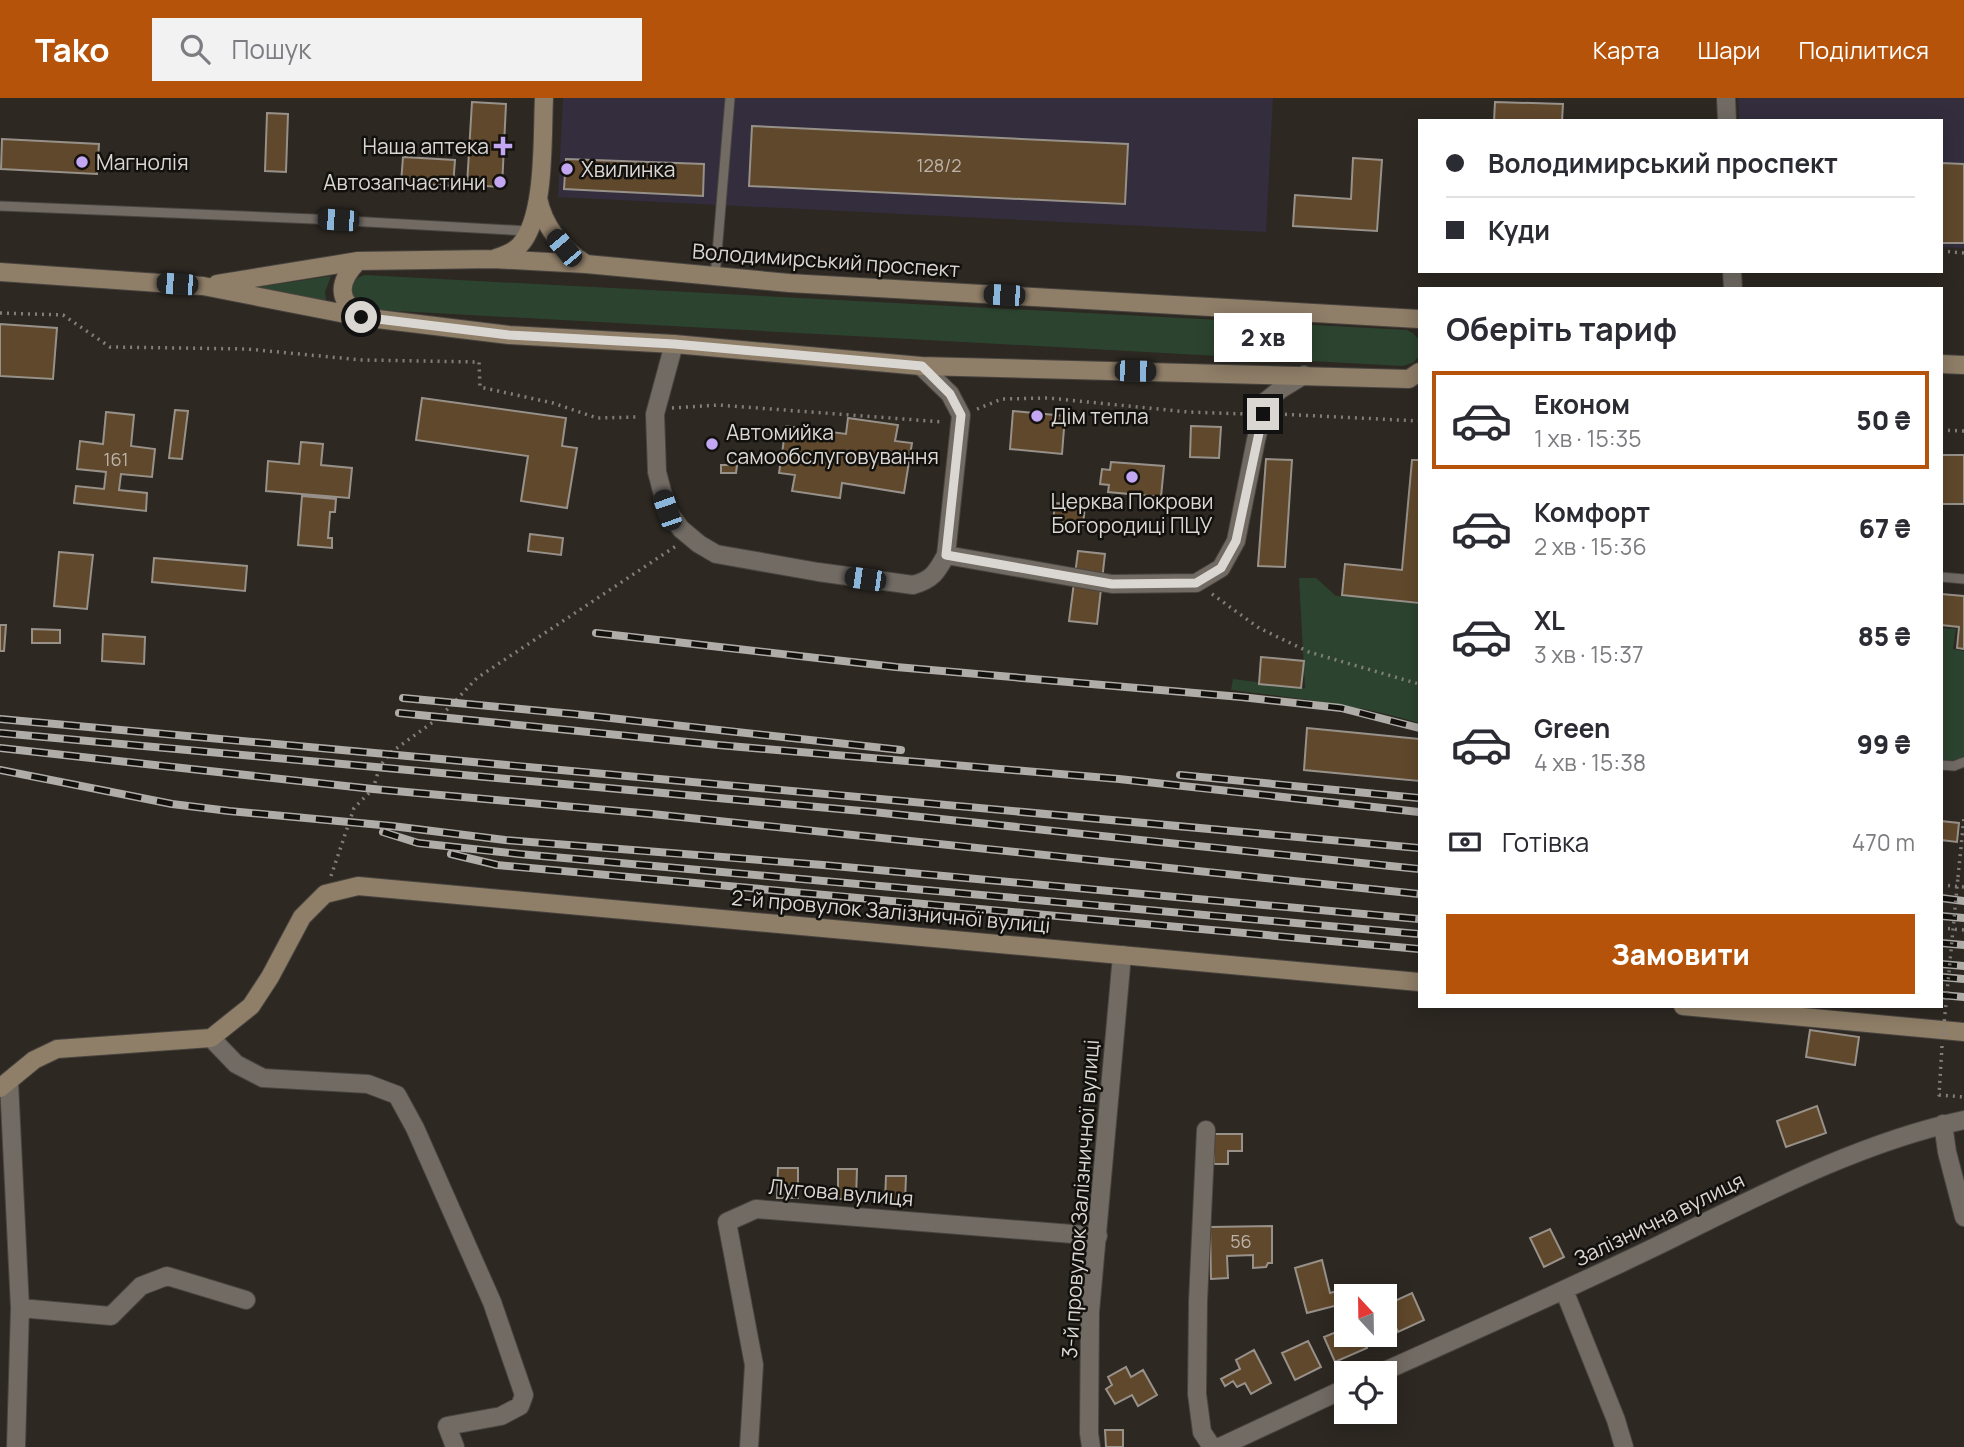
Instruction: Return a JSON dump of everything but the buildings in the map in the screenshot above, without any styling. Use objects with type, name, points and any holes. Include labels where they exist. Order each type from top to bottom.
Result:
[{"type":"main road","points":[[494,259],[508,254],[521,244],[528,231],[538,198],[544,98]]},
{"type":"main road","points":[[538,198],[541,212],[553,234],[564,248],[586,264]]},
{"type":"main road","points":[[528,231],[553,234]]},
{"type":"main road","name":"Володимирський проспект","points":[[204,286],[358,261],[494,259],[586,264],[803,284],[1418,320]]},
{"type":"main road","points":[[358,261],[346,273],[342,285],[343,296],[352,310],[361,317]]},
{"type":"main road","name":"Володимирський проспект","points":[[0,272],[204,286],[361,317],[509,335],[674,344],[922,366],[1416,376]]},
{"type":"main road","points":[[1943,364],[1964,365]]},
{"type":"main road","name":"2-й провулок Залізничної вулиці","points":[[325,894],[358,886],[1418,982]]},
{"type":"main road","points":[[5,1085],[34,1060],[57,1049],[211,1038],[251,1006],[302,917],[325,894]]},
{"type":"main road","points":[[1704,1008],[1964,1032]]},
{"type":"street","points":[[1726,98],[1727,119]]},
{"type":"street","points":[[674,344],[655,414],[657,472],[667,510],[681,529],[716,554],[913,586],[927,582],[937,573],[946,555],[961,415],[950,394],[922,366]]},
{"type":"street","points":[[946,555],[1112,584],[1196,583],[1221,568],[1236,541],[1266,401],[1281,388],[1304,375]]},
{"type":"street","name":"3-й провулок Залізничної вулиці","points":[[1091,1447],[1090,1312],[1122,955]]},
{"type":"street","points":[[211,1038],[236,1064],[263,1078],[368,1084],[397,1095],[415,1128],[492,1302],[524,1395],[520,1406],[501,1416],[447,1426],[455,1447]]},
{"type":"street","points":[[5,1085],[20,1308],[20,1446]]},
{"type":"street","name":"Залізнична вулиця","points":[[1397,1365],[1789,1183],[1891,1139],[1964,1120]]},
{"type":"street","points":[[1943,1125],[1947,1152],[1964,1217]]},
{"type":"street","points":[[1206,1130],[1198,1301],[1197,1394],[1202,1432],[1212,1447]]},
{"type":"street","name":"Лугова вулиця","points":[[749,1447],[754,1365],[727,1222],[756,1209],[1098,1236]]},
{"type":"street","points":[[20,1308],[111,1316],[141,1286],[167,1276],[246,1300]]},
{"type":"street","points":[[1564,1290],[1616,1420],[1624,1447]]},
{"type":"street","points":[[1220,1447],[1334,1393]]},
{"type":"lane","points":[[715,276],[730,98]]},
{"type":"lane","points":[[0,206],[528,231]]},
{"type":"lane","points":[[1943,577],[1964,579]]},
{"type":"lane","points":[[1943,765],[1954,766],[1964,762]]},
{"type":"path","points":[[1943,251],[1964,253]]},
{"type":"path","points":[[0,313],[63,315],[110,347],[247,349],[362,360],[479,362],[480,387],[553,403],[597,418],[633,418],[676,406],[718,405],[941,423],[1002,398],[1048,398],[1188,412],[1418,421]]},
{"type":"path","points":[[1943,429],[1964,431]]},
{"type":"path","points":[[325,894],[354,808],[373,789],[380,766],[390,753],[440,718],[477,678],[690,537]]},
{"type":"path","points":[[1196,583],[1259,628],[1309,652],[1418,684]]},
{"type":"path","points":[[1964,817],[1938,1095],[1964,1097]]},
{"type":"path","points":[[1943,885],[1964,887]]},
{"type":"path","points":[[1943,928],[1964,930]]},
{"type":"shaded area","points":[[563,98],[1273,98],[1266,232],[558,197]]},
{"type":"shaded area","points":[[1738,98],[1964,98],[1964,248],[1943,247],[1943,119],[1739,119]]},
{"type":"green space","points":[[365,275],[1407,330],[1418,339],[1418,357],[1413,363],[1402,366],[361,309],[351,299],[351,290],[355,281]]},
{"type":"green space","points":[[331,276],[325,292],[327,306],[259,287]]},
{"type":"green space","points":[[1299,578],[1316,578],[1336,596],[1418,602],[1418,723],[1349,706],[1231,690],[1233,679],[1305,688]]},
{"type":"green space","points":[[1943,628],[1956,629],[1953,649],[1964,651],[1964,756],[1953,762],[1943,760]]},
{"type":"railway","points":[[596,633],[896,667],[1341,708],[1418,728]]},
{"type":"railway","points":[[403,698],[901,750]]},
{"type":"railway","points":[[399,713],[718,745],[1119,779],[1418,812]]},
{"type":"railway","points":[[0,719],[1418,848]]},
{"type":"railway","points":[[0,733],[873,812],[1418,869]]},
{"type":"railway","points":[[0,748],[373,789],[652,814],[1418,894]]},
{"type":"railway","points":[[0,770],[172,804],[505,840],[823,865],[1418,919]]},
{"type":"railway","points":[[1180,775],[1418,798]]},
{"type":"railway","points":[[383,832],[418,843],[519,854],[1418,934]]},
{"type":"railway","points":[[451,854],[497,865],[1418,949]]},
{"type":"railway","points":[[1943,898],[1964,901]]},
{"type":"railway","points":[[1943,916],[1964,918]]},
{"type":"railway","points":[[1943,943],[1964,945]]},
{"type":"railway","points":[[1943,964],[1964,966]]},
{"type":"railway","points":[[1943,977],[1964,979]]},
{"type":"railway","points":[[1943,995],[1964,997]]},
{"type":"place","name":"Наша аптека","points":[[503,146]]},
{"type":"place","name":"Магнолія","points":[[82,162]]},
{"type":"place","name":"Хвилинка","points":[[567,169]]},
{"type":"place","name":"Автозапчастини","points":[[500,182]]},
{"type":"place","name":"Дім тепла","points":[[1037,416]]},
{"type":"place","name":"Автомийка самообслуговування","points":[[712,444]]},
{"type":"place","name":"Церква Покрови Богородиці ПЦУ","points":[[1132,477]]},
{"type":"route","points":[[361,317],[509,335],[674,344],[922,366],[950,394],[961,415],[946,555],[1112,584],[1196,583],[1221,568],[1236,541],[1263,414]]}]
